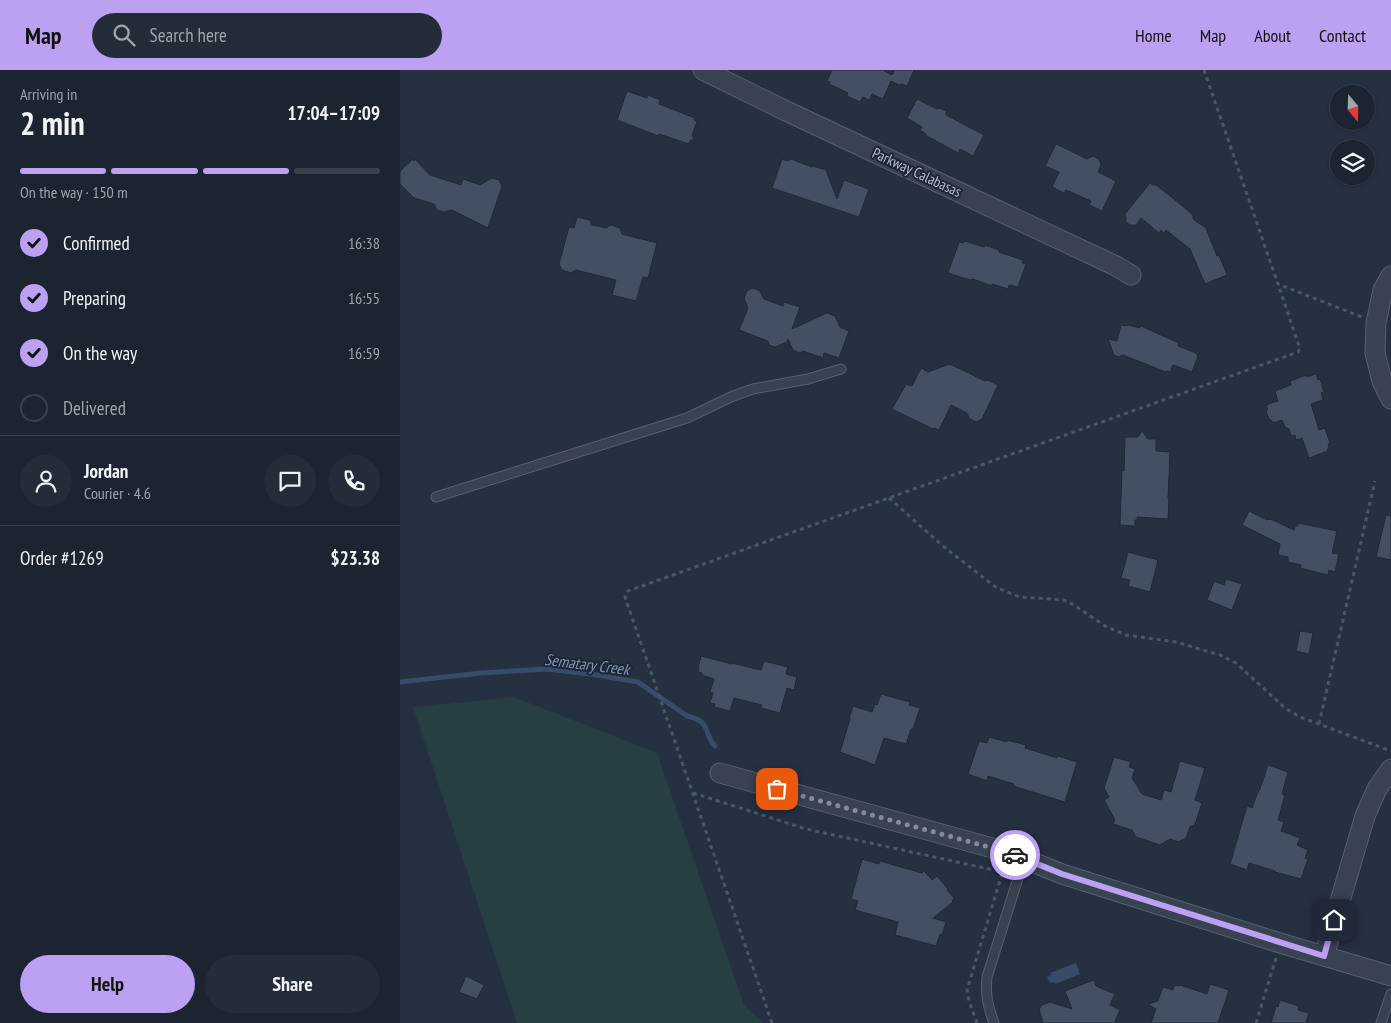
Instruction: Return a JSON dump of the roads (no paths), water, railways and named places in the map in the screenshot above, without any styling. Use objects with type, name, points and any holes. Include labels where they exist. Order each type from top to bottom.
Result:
[{"type":"street","name":"Parkway Calabasas","points":[[703,70],[1116,266],[1131,275]]},
{"type":"street","points":[[1391,276],[1383,290],[1376,323],[1375,354],[1382,382],[1391,399]]},
{"type":"street","points":[[1324,956],[1365,816],[1377,789],[1391,769]]},
{"type":"street","points":[[720,774],[1007,852],[1062,874],[1391,976]]},
{"type":"lane","points":[[436,497],[688,418],[733,396],[753,389],[808,379],[841,369]]},
{"type":"lane","points":[[994,1023],[986,992],[987,977],[1024,859]]},
{"type":"lane","points":[[1381,1023],[1391,994]]},
{"type":"water","points":[[1076,963],[1080,974],[1055,984],[1054,982],[1050,983],[1047,977],[1051,975],[1050,973]]},
{"type":"waterway","name":"Sematary Creek","points":[[400,682],[481,673],[547,669],[638,682],[687,716],[701,721],[715,746]]}]
